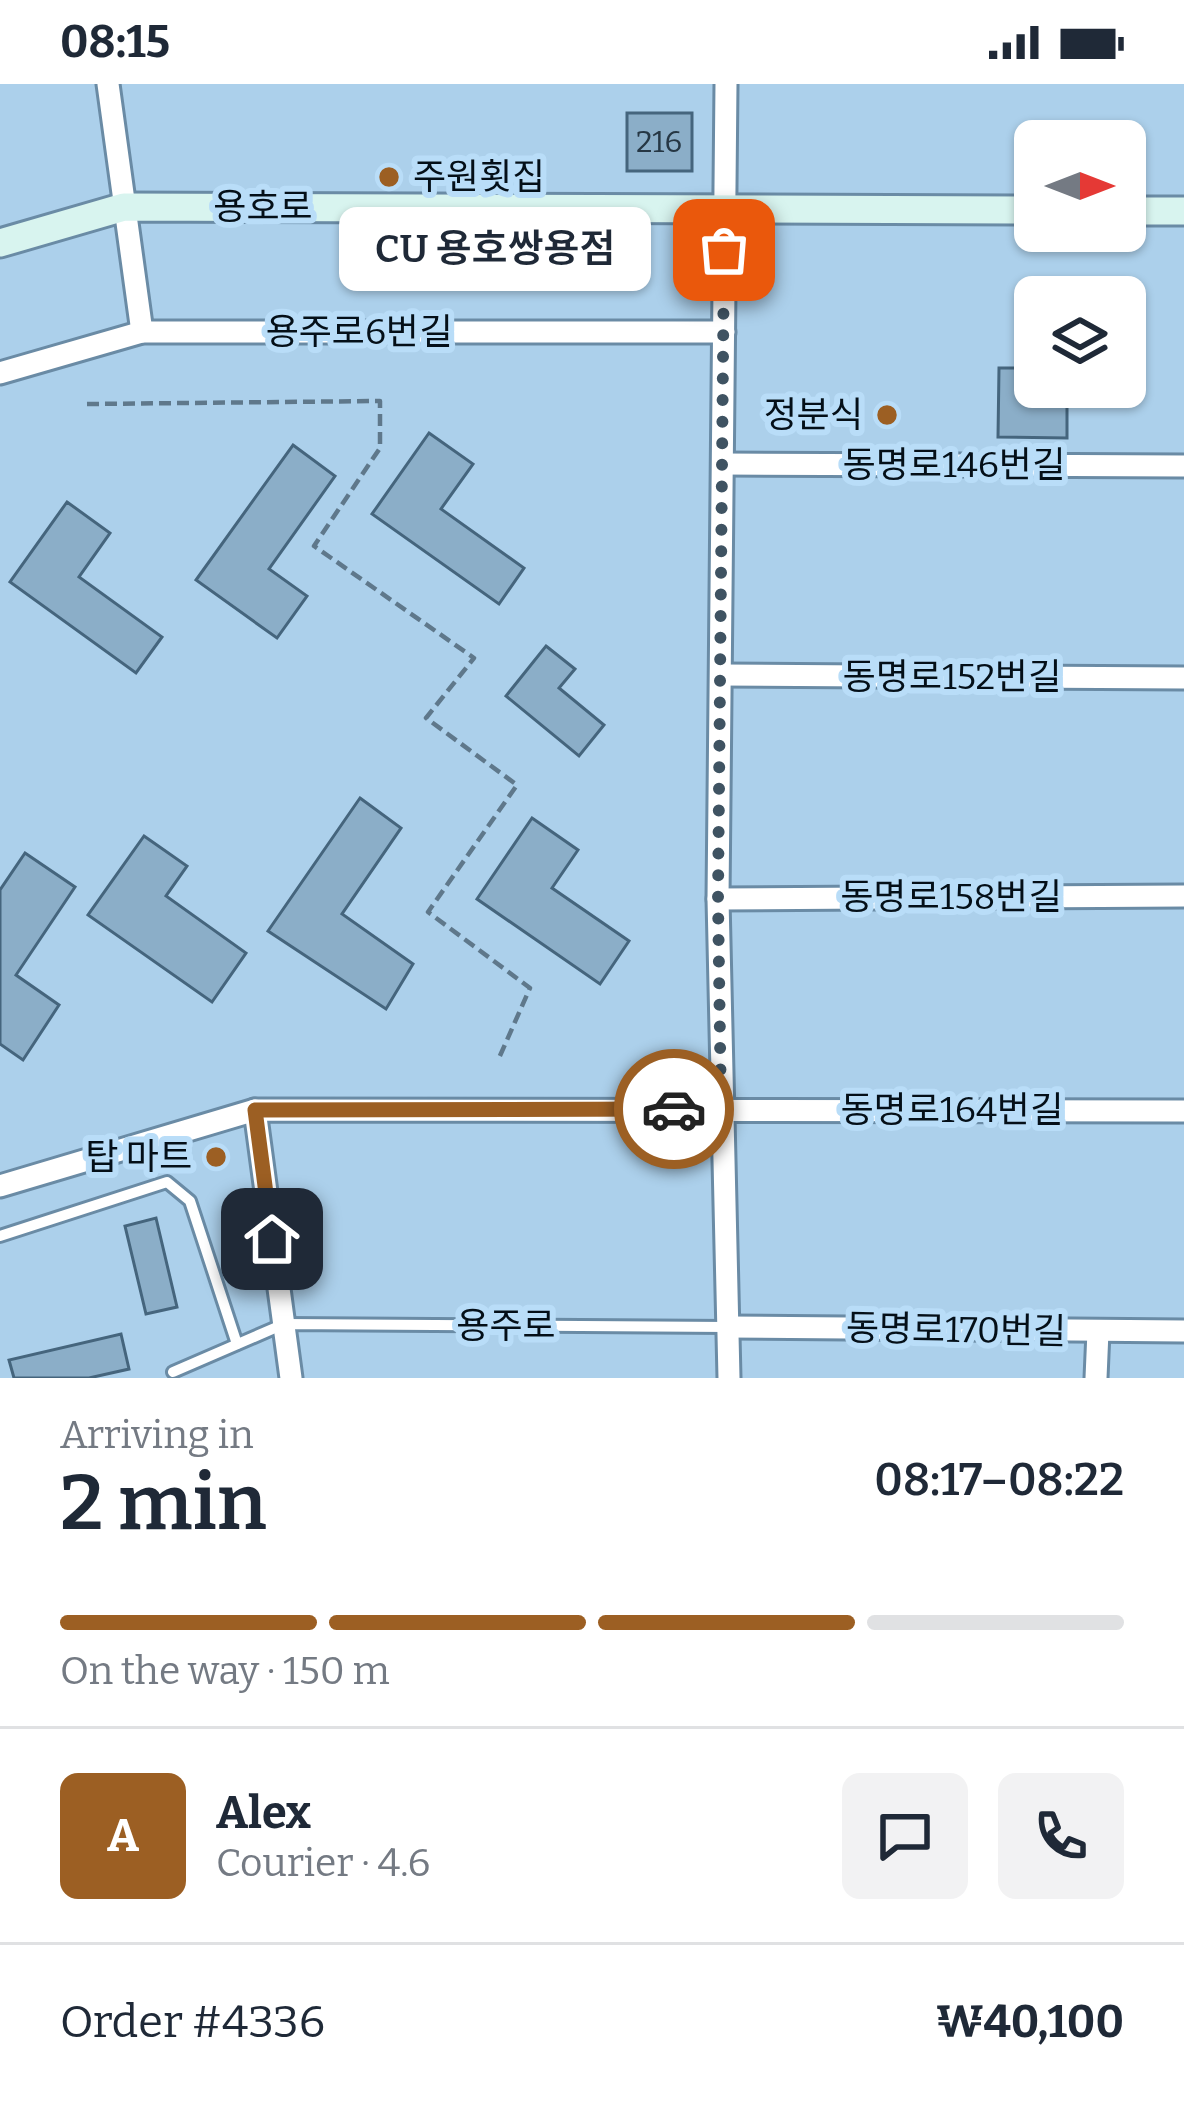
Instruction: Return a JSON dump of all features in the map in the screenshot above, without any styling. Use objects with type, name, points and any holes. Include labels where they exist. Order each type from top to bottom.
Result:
[{"type":"main road","name":"용호로","points":[[0,243],[124,206],[1014,210]]},
{"type":"main road","points":[[1146,211],[1184,211]]},
{"type":"street","points":[[108,84],[142,332]]},
{"type":"street","points":[[726,84],[718,899],[729,1378]]},
{"type":"street","name":"용주로6번길","points":[[0,373],[142,332],[724,332]]},
{"type":"street","name":"동명로146번길","points":[[723,464],[1184,466]]},
{"type":"street","name":"동명로152번길","points":[[721,675],[1184,678]]},
{"type":"street","name":"동명로158번길","points":[[718,899],[1184,896]]},
{"type":"street","points":[[255,1110],[291,1378]]},
{"type":"street","name":"동명로164번길","points":[[0,1186],[255,1110],[1184,1112]]},
{"type":"street","name":"동명로170번길","points":[[728,1327],[1184,1331]]},
{"type":"street","points":[[1096,1378],[1098,1331]]},
{"type":"lane","points":[[0,1235],[167,1182],[190,1202],[237,1344]]},
{"type":"lane","name":"용주로","points":[[284,1324],[728,1327]]},
{"type":"lane","points":[[173,1372],[284,1324]]},
{"type":"path","points":[[87,404],[380,401],[380,448],[314,546],[474,658],[426,718],[517,785],[428,912],[530,988],[499,1058]]},
{"type":"building","points":[[627,113],[692,113],[692,171],[627,171]]},
{"type":"building","points":[[999,368],[1014,368],[1014,408],[1067,408],[1067,438],[998,437]]},
{"type":"building","points":[[429,433],[473,464],[441,509],[524,568],[499,604],[372,514]]},
{"type":"building","points":[[293,445],[335,476],[269,569],[307,596],[277,638],[196,580]]},
{"type":"building","points":[[67,502],[110,533],[79,577],[162,637],[136,673],[10,582]]},
{"type":"building","points":[[546,646],[575,669],[559,688],[604,725],[579,756],[506,696]]},
{"type":"building","points":[[360,798],[401,828],[342,914],[413,964],[386,1009],[268,931]]},
{"type":"building","points":[[532,818],[578,850],[552,888],[629,941],[600,984],[477,899]]},
{"type":"building","points":[[144,836],[187,866],[166,896],[246,953],[212,1002],[88,915]]},
{"type":"building","points":[[25,853],[75,887],[16,975],[59,1005],[23,1060],[0,1044],[0,890]]},
{"type":"building","points":[[156,1218],[177,1307],[146,1314],[125,1226]]},
{"type":"building","points":[[121,1334],[129,1369],[89,1378],[14,1378],[9,1360]]},
{"type":"way so far","points":[[674,1109],[721,1109],[718,899],[724,250]]},
{"type":"place","name":"주원횟집","points":[[389,177]]},
{"type":"place","name":"CU 용호쌍용점","points":[[724,250]]},
{"type":"place","name":"정분식","points":[[887,415]]},
{"type":"place","name":"탑 마트","points":[[216,1157]]},
{"type":"route","points":[[272,1239],[255,1110],[674,1109]]}]
